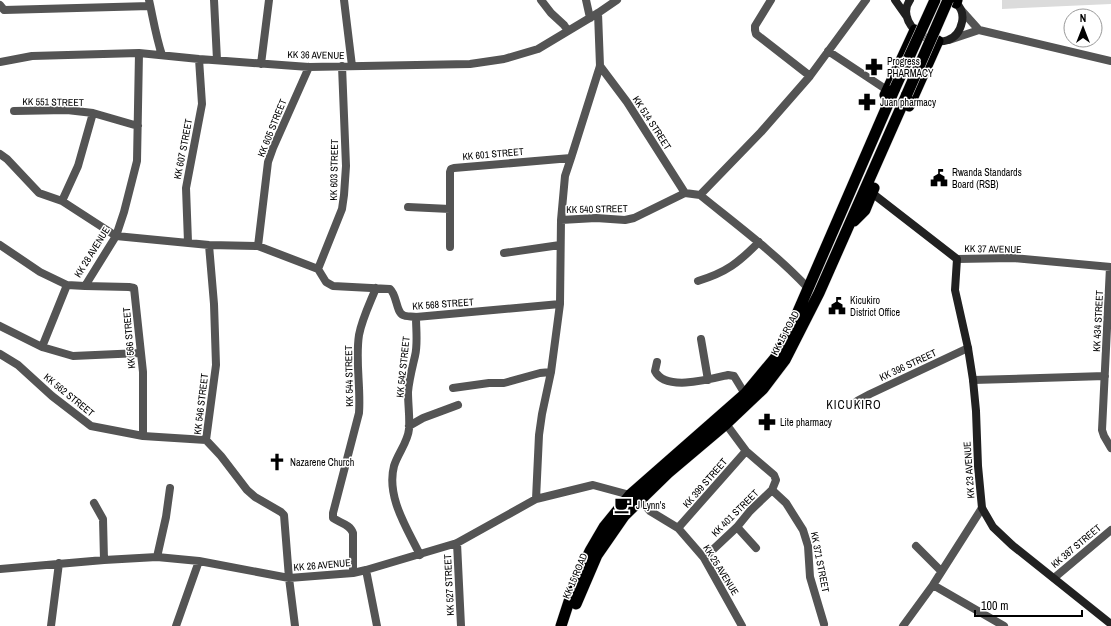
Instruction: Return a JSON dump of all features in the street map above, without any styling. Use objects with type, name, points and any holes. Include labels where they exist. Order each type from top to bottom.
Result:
[{"type":"highway","name":"KK 15 ROAD","points":[[561,626],[575,583],[590,551],[604,527],[745,394],[775,358],[782,346],[808,288],[891,89],[934,0]]},
{"type":"highway","name":"KK 15 ROAD","points":[[569,626],[578,595],[597,555],[635,498],[668,473],[726,424],[763,389],[785,360],[816,299],[850,225],[907,94],[955,3]]},
{"type":"highway","points":[[891,89],[915,30]]},
{"type":"highway","points":[[850,225],[865,210],[899,128],[943,41]]},
{"type":"main road","points":[[895,0],[908,18]]},
{"type":"main road","points":[[910,0],[906,8],[910,25],[924,37],[943,41],[956,35],[960,29],[963,17],[955,3]]},
{"type":"main road","name":"KK 37 AVENUE","points":[[872,193],[957,259]]},
{"type":"main road","name":"KK 23 AVENUE","points":[[957,259],[955,290],[968,348],[973,380],[982,508],[993,527],[1012,545],[1111,624]]},
{"type":"street","points":[[214,0],[217,60]]},
{"type":"street","points":[[261,64],[269,0]]},
{"type":"street","points":[[344,0],[352,66]]},
{"type":"street","points":[[541,0],[568,31]]},
{"type":"street","name":"KK 36 AVENUE","points":[[0,62],[32,56],[139,53],[310,67],[470,64],[504,59],[538,49],[594,16],[617,0]]},
{"type":"street","points":[[771,0],[755,26],[756,34],[810,76]]},
{"type":"street","points":[[700,195],[761,132],[810,76],[866,0]]},
{"type":"street","points":[[560,220],[565,176],[600,66],[594,16],[585,2]]},
{"type":"street","points":[[0,5],[4,10],[149,3],[157,40],[162,55]]},
{"type":"street","points":[[955,3],[980,30]]},
{"type":"street","points":[[943,41],[980,30],[1111,61]]},
{"type":"street","points":[[828,51],[891,89]]},
{"type":"street","name":"KK 28 AVENUE","points":[[42,347],[67,285],[85,286],[116,236],[124,212],[137,161],[139,53]]},
{"type":"street","name":"KK 607 STREET","points":[[188,242],[186,188],[202,104],[200,59]]},
{"type":"street","name":"KK 603 STREET","points":[[318,269],[340,215],[343,202],[346,166],[342,66]]},
{"type":"street","name":"KK 514 STREET","points":[[600,66],[626,102],[685,193]]},
{"type":"street","name":"KK 605 STREET","points":[[258,246],[268,162],[310,67]]},
{"type":"street","name":"KK 551 STREET","points":[[14,111],[67,110],[93,113],[138,126]]},
{"type":"street","points":[[62,201],[78,166],[93,113]]},
{"type":"street","points":[[0,154],[7,159],[39,193],[62,201],[116,236],[209,245],[258,246],[318,269]]},
{"type":"street","name":"KK 601 STREET","points":[[450,209],[451,169],[571,158]]},
{"type":"street","points":[[685,193],[700,195],[759,242],[794,273],[808,288]]},
{"type":"street","name":"KK 540 STREET","points":[[536,499],[542,414],[551,372],[560,304],[560,220],[596,218],[626,220],[634,218],[685,193]]},
{"type":"street","points":[[408,208],[450,209],[450,247]]},
{"type":"street","points":[[698,281],[716,275],[733,266],[759,242]]},
{"type":"street","points":[[0,245],[40,272],[67,285]]},
{"type":"street","name":"KK 546 STREET","points":[[209,245],[214,304],[216,365],[206,440],[221,456],[247,490],[255,497],[284,515],[289,578]]},
{"type":"street","points":[[504,253],[560,245]]},
{"type":"street","name":"KK 37 AVENUE","points":[[957,259],[1013,258],[1111,267]]},
{"type":"street","name":"KK 434 STREET","points":[[1111,267],[1102,430],[1111,448]]},
{"type":"street","name":"KK 568 STREET","points":[[318,269],[326,282],[333,286],[390,289],[394,292],[400,313],[403,315],[416,317],[560,304]]},
{"type":"street","name":"KK 566 STREET","points":[[85,286],[129,286],[134,288],[143,372],[143,436]]},
{"type":"street","name":"KK 544 STREET","points":[[353,573],[352,529],[334,518],[333,513],[359,413],[360,399],[357,360],[359,335],[362,322],[376,288]]},
{"type":"street","name":"KK 542 STREET","points":[[416,317],[415,356],[411,370],[408,392],[409,426],[405,441],[395,464],[393,476],[396,502],[420,554]]},
{"type":"street","points":[[0,326],[42,347],[73,356],[140,353]]},
{"type":"street","points":[[701,339],[708,380]]},
{"type":"street","name":"KK 396 STREET","points":[[857,401],[968,348]]},
{"type":"street","name":"KK 562 STREET","points":[[0,354],[18,365],[52,396],[90,426],[143,436],[206,440]]},
{"type":"street","points":[[657,362],[655,371],[657,375],[666,380],[692,383],[728,375],[734,376],[745,394]]},
{"type":"street","points":[[453,388],[489,383],[504,384],[540,373],[551,372]]},
{"type":"street","points":[[973,380],[1105,376]]},
{"type":"street","points":[[409,426],[423,418],[458,405]]},
{"type":"street","points":[[726,424],[746,451]]},
{"type":"street","name":"KK 401 STREET","points":[[704,558],[737,527],[750,511],[772,490],[776,480],[774,475],[746,451]]},
{"type":"street","name":"KK 399 STREET","points":[[678,528],[746,451]]},
{"type":"street","name":"KK 26 AVENUE","points":[[0,569],[59,563],[158,557],[199,561],[289,578],[353,573],[457,543],[536,499],[593,485],[635,498]]},
{"type":"street","points":[[158,557],[170,488]]},
{"type":"street","name":"KK 371 STREET","points":[[772,490],[786,503],[803,530],[808,546],[810,577],[824,624]]},
{"type":"street","name":"KK 25 AVENUE","points":[[635,498],[650,511],[678,528],[704,558],[742,626]]},
{"type":"street","points":[[94,503],[103,519],[104,560]]},
{"type":"street","points":[[903,626],[933,585],[982,508]]},
{"type":"street","points":[[737,527],[756,548]]},
{"type":"street","name":"KK 387 STREET","points":[[1054,578],[1111,530]]},
{"type":"street","name":"KK 527 STREET","points":[[457,543],[461,626]]},
{"type":"street","points":[[916,546],[941,571]]},
{"type":"street","points":[[176,626],[199,561]]},
{"type":"street","points":[[51,626],[59,563]]},
{"type":"street","points":[[366,570],[377,626]]},
{"type":"street","points":[[289,578],[294,626]]},
{"type":"street","points":[[933,585],[1004,626]]},
{"type":"shaded area","points":[[1002,0],[1111,0],[1111,4],[1002,9]]},
{"type":"place","name":"Progress PHARMACY","points":[[874,67]]},
{"type":"place","name":"Juan pharmacy","points":[[867,102]]},
{"type":"place","name":"Rwanda Standards Board (RSB)","points":[[939,178]]},
{"type":"place","name":"Kicukiro District Office","points":[[837,306]]},
{"type":"place","name":"Lite pharmacy","points":[[767,422]]},
{"type":"place","name":"Nazarene Church","points":[[277,462]]},
{"type":"place","name":"J Lynn's","points":[[623,505]]},
{"type":"district","name":"KICUKIRO","points":[[854,405]]}]
